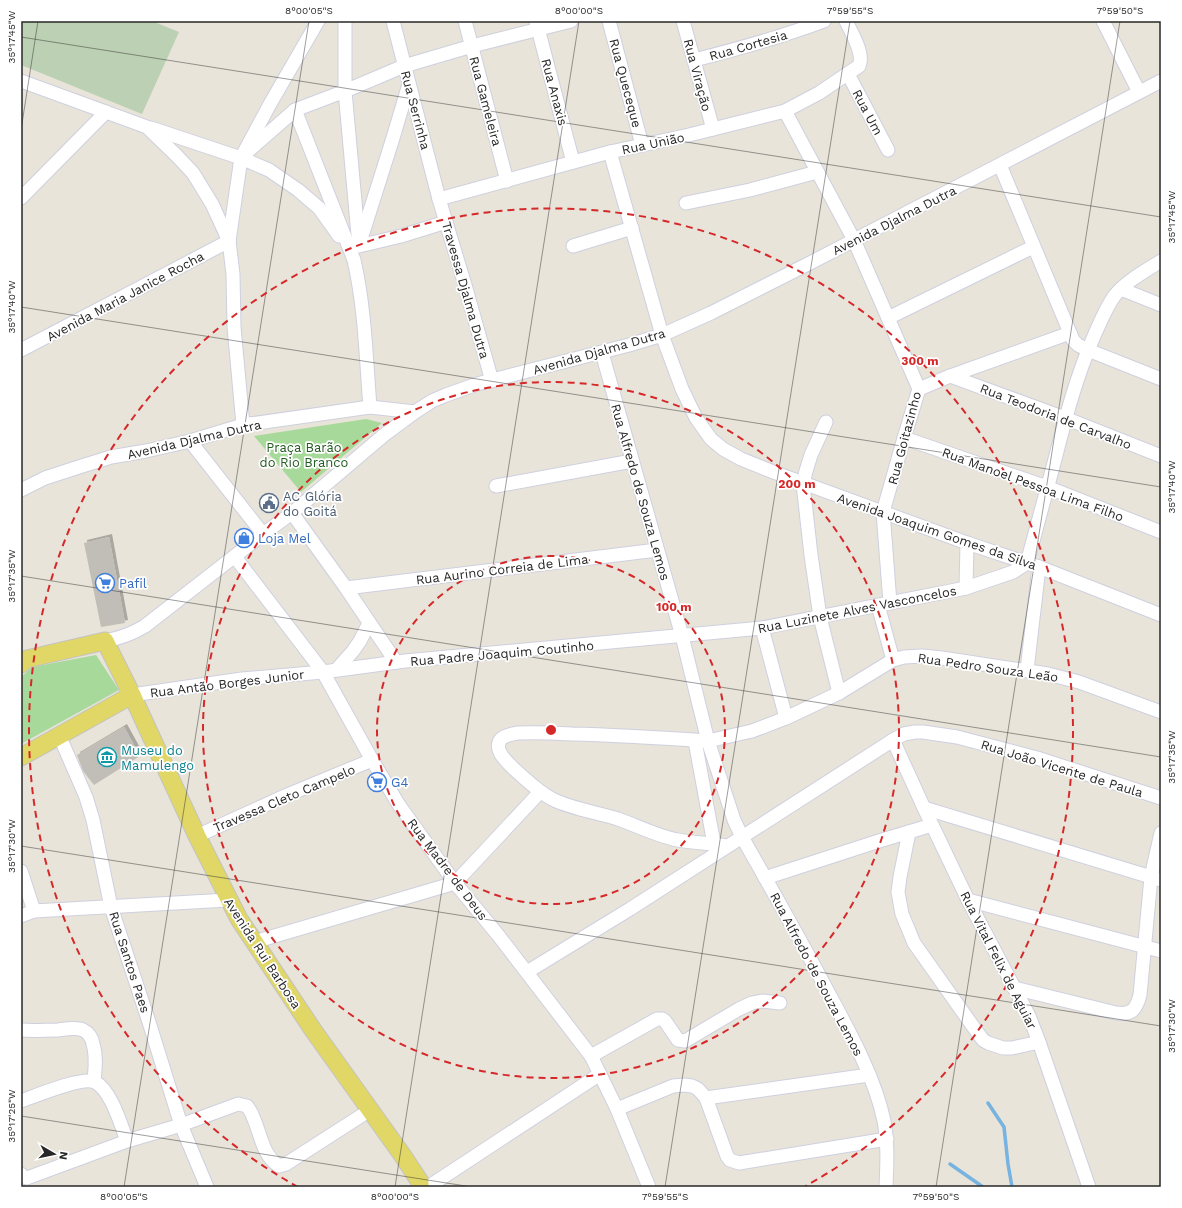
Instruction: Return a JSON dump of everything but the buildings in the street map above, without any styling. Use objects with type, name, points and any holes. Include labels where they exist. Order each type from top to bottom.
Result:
[{"type":"main road","points":[[23,657],[105,641]]},
{"type":"main road","name":"Avenida Rui Barbosa","points":[[105,641],[132,695],[197,836],[228,900],[239,919],[313,1030],[423,1186]]},
{"type":"main road","points":[[21,756],[132,695]]},
{"type":"street","points":[[243,425],[234,327],[233,274],[229,241],[241,158],[318,21]]},
{"type":"street","points":[[345,21],[345,91],[359,246]]},
{"type":"street","name":"Rua Serrinha","points":[[393,21],[439,199]]},
{"type":"street","name":"Rua Gameleira","points":[[465,21],[507,181]]},
{"type":"street","points":[[241,158],[295,110],[404,66],[537,25],[571,21]]},
{"type":"street","name":"Rua Queceque","points":[[609,21],[642,145]]},
{"type":"street","name":"Rua Viração","points":[[683,21],[713,129]]},
{"type":"street","name":"Rua Cortesia","points":[[694,60],[744,48],[824,21]]},
{"type":"street","points":[[846,21],[860,53],[861,61],[853,71]]},
{"type":"street","points":[[1103,21],[1139,92]]},
{"type":"street","name":"Rua Anaxis","points":[[537,25],[573,162]]},
{"type":"street","name":"Rua União","points":[[439,199],[610,152],[689,135],[785,111],[819,93],[853,71]]},
{"type":"street","name":"Rua Um","points":[[853,71],[888,150]]},
{"type":"street","name":"Avenida Djalma Dutra","points":[[21,490],[46,478],[82,466],[190,440],[243,425],[370,407],[415,412],[446,395],[477,384],[602,353],[662,334],[711,313],[1000,165],[1161,80]]},
{"type":"street","points":[[21,81],[147,127],[241,158],[270,170],[298,190],[319,208],[337,232],[354,260]]},
{"type":"street","points":[[354,260],[409,84]]},
{"type":"street","points":[[295,110],[354,260],[364,325],[370,407]]},
{"type":"street","name":"Rua Goitazinho","points":[[785,111],[854,240],[919,389],[883,512],[884,604],[893,660]]},
{"type":"street","points":[[21,198],[106,112]]},
{"type":"street","points":[[147,127],[193,174],[212,204],[229,241]]},
{"type":"street","name":"Avenida Joaquim Gomes da Silva","points":[[610,152],[662,334],[682,389],[696,418],[711,440],[741,459],[803,484],[1033,565],[1161,615]]},
{"type":"street","points":[[1000,165],[1073,340],[1078,345],[1088,350],[1161,379]]},
{"type":"street","points":[[686,203],[750,190],[817,172]]},
{"type":"street","name":"Travessa Djalma Dutra","points":[[439,199],[466,285],[492,381]]},
{"type":"street","points":[[359,246],[401,236],[446,222]]},
{"type":"street","points":[[573,246],[632,228]]},
{"type":"street","name":"Avenida Maria Janice Rocha","points":[[21,350],[229,241]]},
{"type":"street","points":[[888,318],[1033,247]]},
{"type":"street","points":[[1027,670],[1033,565],[1047,487],[1065,418],[1080,372],[1088,350],[1114,296],[1138,276],[1161,261]]},
{"type":"street","points":[[1121,289],[1161,305]]},
{"type":"street","points":[[919,389],[950,376],[1070,333]]},
{"type":"street","name":"Rua Alfredo de Souza Lemos","points":[[602,353],[682,636],[701,741],[742,837],[850,1032],[869,1075],[879,1102],[887,1139],[886,1187]]},
{"type":"street","name":"Rua Teodoria de Carvalho","points":[[950,376],[1065,418],[1161,456]]},
{"type":"street","points":[[105,641],[134,633],[146,626],[292,513],[384,435],[415,412]]},
{"type":"street","points":[[826,422],[811,455],[803,484],[820,617],[839,692]]},
{"type":"street","name":"Rua Manoel Pessoa Lima Filho","points":[[904,438],[1047,487],[1161,532]]},
{"type":"street","points":[[190,440],[263,534]]},
{"type":"street","points":[[496,486],[632,461]]},
{"type":"street","points":[[292,513],[346,588],[396,662]]},
{"type":"street","points":[[966,588],[967,543]]},
{"type":"street","name":"Rua Aurino Correia de Lima","points":[[346,588],[657,550]]},
{"type":"street","name":"Rua Madre de Deus","points":[[235,557],[323,672],[399,805],[455,883],[527,972],[590,1056],[617,1108],[649,1187]]},
{"type":"street","name":"Rua Luzinete Alves Vasconcelos","points":[[682,636],[762,628],[966,588],[1033,565]]},
{"type":"street","points":[[337,670],[360,641],[369,623]]},
{"type":"street","points":[[762,628],[786,718]]},
{"type":"street","name":"Rua Padre Joaquim Coutinho","points":[[323,672],[396,662],[682,636]]},
{"type":"street","name":"Rua Pedro Souza Leão","points":[[540,792],[500,754],[498,746],[503,738],[509,735],[532,733],[590,734],[701,741],[752,731],[786,718],[839,692],[893,660],[904,657],[929,657],[1048,674],[1079,682],[1161,712]]},
{"type":"street","name":"Rua Antão Borges Junior","points":[[132,695],[242,679],[323,672]]},
{"type":"street","name":"Rua João Vicente de Paula","points":[[894,740],[904,734],[915,732],[957,737],[1037,758],[1161,798]]},
{"type":"street","name":"Rua Santos Paes","points":[[59,735],[86,797],[93,820],[111,907],[149,1022],[180,1125],[207,1187]]},
{"type":"street","points":[[527,972],[630,909],[720,845],[742,837],[894,740]]},
{"type":"street","name":"Rua Vital Felix de Aguiar","points":[[894,740],[924,808],[968,900],[1029,1016],[1089,1187]]},
{"type":"street","points":[[701,741],[720,845]]},
{"type":"street","name":"Travessa Cleto Campelo","points":[[197,836],[285,796],[372,760]]},
{"type":"street","points":[[254,942],[455,883],[540,792],[562,804],[614,818],[665,837],[720,845]]},
{"type":"street","points":[[924,808],[1156,878]]},
{"type":"street","points":[[765,878],[932,825]]},
{"type":"street","points":[[909,832],[898,892],[902,914],[914,943],[983,1040],[1003,1048],[1012,1048],[1039,1042]]},
{"type":"street","points":[[1014,988],[1116,1013],[1124,1014],[1133,1010],[1140,995],[1144,947],[1156,878],[1161,833]]},
{"type":"street","points":[[21,871],[34,911]]},
{"type":"street","points":[[21,916],[34,911],[228,900]]},
{"type":"street","points":[[968,900],[1161,951]]},
{"type":"street","points":[[590,1056],[656,1019],[662,1019],[665,1021],[678,1040],[685,1041],[739,1008],[752,1002],[762,1001],[780,1003]]},
{"type":"street","points":[[21,1030],[81,1029],[87,1032],[94,1045],[94,1081]]},
{"type":"street","points":[[423,1186],[600,1074]]},
{"type":"street","points":[[706,1098],[869,1075]]},
{"type":"street","points":[[21,1101],[73,1083],[85,1080],[94,1081],[106,1092],[127,1141]]},
{"type":"street","points":[[617,1108],[673,1086],[692,1086],[703,1093],[706,1098],[727,1156],[734,1162],[745,1163],[887,1139]]},
{"type":"street","points":[[24,1176],[127,1141],[180,1125],[238,1104],[247,1106],[253,1117],[263,1147],[273,1163],[279,1166],[286,1164],[370,1110]]},
{"type":"green space","points":[[21,21],[152,21],[179,32],[142,114],[21,65]]},
{"type":"green space","name":"Praça Barão do Rio Branco","points":[[366,419],[382,423],[301,492],[254,436]]},
{"type":"green space","points":[[96,655],[119,690],[21,744],[21,677],[32,667]]},
{"type":"waterway","points":[[988,1103],[1004,1127],[1012,1187]]},
{"type":"waterway","points":[[950,1164],[983,1187]]},
{"type":"place","name":"AC Glória do Goitá","points":[[269,503]]},
{"type":"place","name":"Loja Mel","points":[[244,538]]},
{"type":"place","name":"Pafil","points":[[105,583]]},
{"type":"place","name":"Museu do Mamulengo","points":[[107,757]]},
{"type":"place","name":"G4","points":[[377,782]]}]
